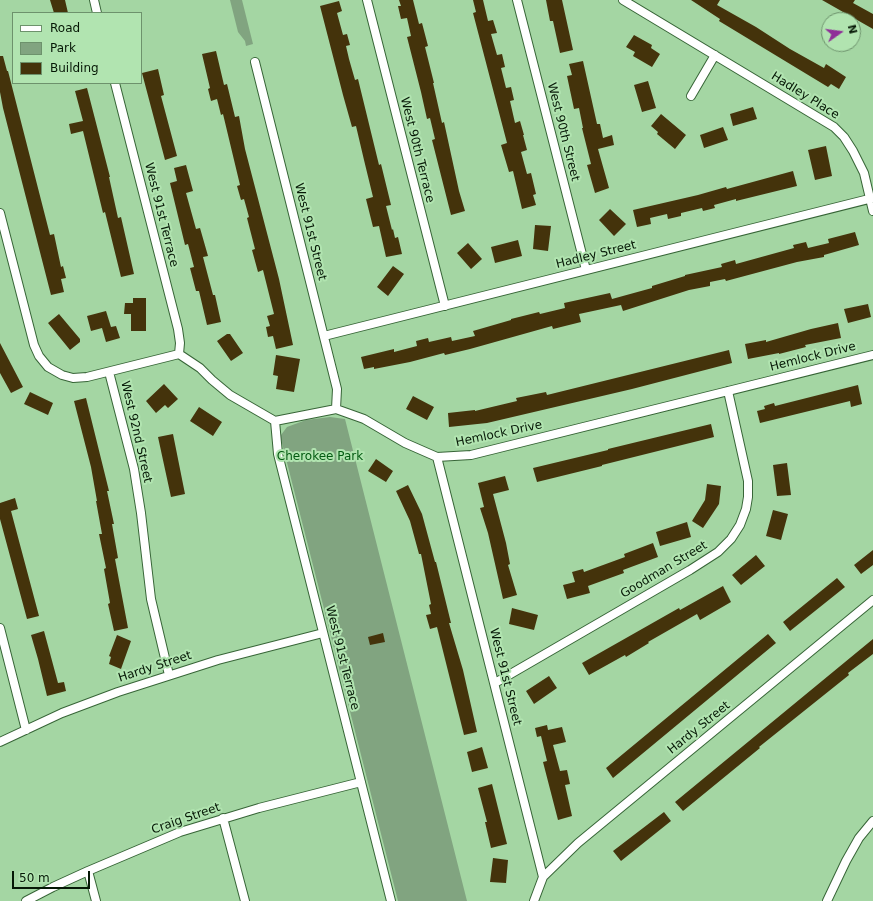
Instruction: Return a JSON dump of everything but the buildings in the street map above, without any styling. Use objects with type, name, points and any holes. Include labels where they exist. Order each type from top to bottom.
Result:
[{"type":"street","points":[[94,0],[97,12]]},
{"type":"street","name":"West 90th Terrace","points":[[367,0],[445,306]]},
{"type":"street","name":"West 90th Street","points":[[517,0],[586,270]]},
{"type":"street","name":"Hadley Place","points":[[623,0],[834,127],[844,137],[864,173],[873,211]]},
{"type":"street","points":[[691,96],[715,54]]},
{"type":"street","name":"West 91st Street","points":[[255,62],[337,389],[336,409]]},
{"type":"street","name":"West 91st Terrace","points":[[115,84],[178,329],[180,342],[179,354]]},
{"type":"street","name":"Hadley Street","points":[[324,336],[871,198]]},
{"type":"street","name":"West 92nd Street","points":[[0,213],[34,345],[39,356],[48,367],[62,376],[72,378],[87,377],[109,372],[134,470],[142,519],[151,599],[169,675]]},
{"type":"street","points":[[109,372],[179,354],[200,368],[212,380],[230,394],[275,421],[336,409],[364,419],[405,443],[437,458]]},
{"type":"street","name":"Hemlock Drive","points":[[437,458],[471,455],[873,354]]},
{"type":"street","name":"Goodman Street","points":[[495,683],[690,570],[718,552],[731,539],[740,525],[746,510],[748,481],[728,391]]},
{"type":"street","name":"West 91st Terrace","points":[[275,421],[278,454],[391,901]]},
{"type":"street","name":"West 91st Street","points":[[437,458],[544,877]]},
{"type":"street","name":"Hardy Street","points":[[544,877],[578,843],[873,600]]},
{"type":"street","points":[[0,628],[26,730]]},
{"type":"street","name":"Hardy Street","points":[[0,742],[62,713],[169,675],[218,660],[324,634]]},
{"type":"street","name":"Craig Street","points":[[26,901],[88,871],[174,835],[223,818],[361,782]]},
{"type":"street","points":[[223,818],[245,901]]},
{"type":"street","points":[[827,901],[856,844],[873,821]]},
{"type":"street","points":[[88,871],[96,901]]},
{"type":"street","points":[[534,901],[544,877]]},
{"type":"green space","points":[[230,0],[242,0],[253,44],[246,46],[245,41],[238,32]]},
{"type":"green space","name":"Cherokee Park","points":[[330,417],[345,419],[467,901],[398,901],[281,439],[281,435],[287,427],[306,420]]}]
